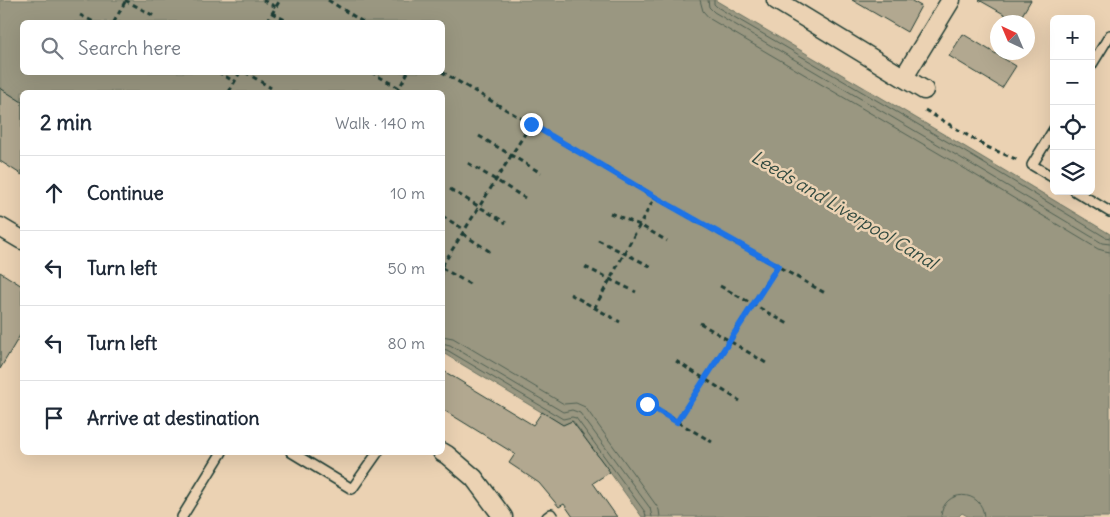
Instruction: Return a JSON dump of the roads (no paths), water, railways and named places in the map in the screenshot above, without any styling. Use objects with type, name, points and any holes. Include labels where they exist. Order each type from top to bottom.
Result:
[{"type":"street","points":[[776,0],[804,7],[904,78],[922,98]]},
{"type":"street","points":[[904,78],[951,0]]},
{"type":"street","points":[[0,227],[20,239]]},
{"type":"street","points":[[445,454],[474,478],[503,517]]},
{"type":"lane","points":[[1095,60],[1110,35]]},
{"type":"lane","points":[[1050,136],[1032,165],[1050,176]]},
{"type":"lane","points":[[1082,195],[1110,212]]},
{"type":"lane","points":[[182,517],[220,455]]},
{"type":"lane","points":[[296,455],[352,489],[376,455]]},
{"type":"lane","points":[[547,517],[551,514],[553,517]]},
{"type":"water","name":"Leeds and Liverpool Canal","points":[[0,0],[715,0],[1110,234],[1110,517],[969,517],[962,513],[958,517],[642,517],[573,421],[563,425],[445,354],[445,90],[20,90],[20,101],[0,88]]}]
